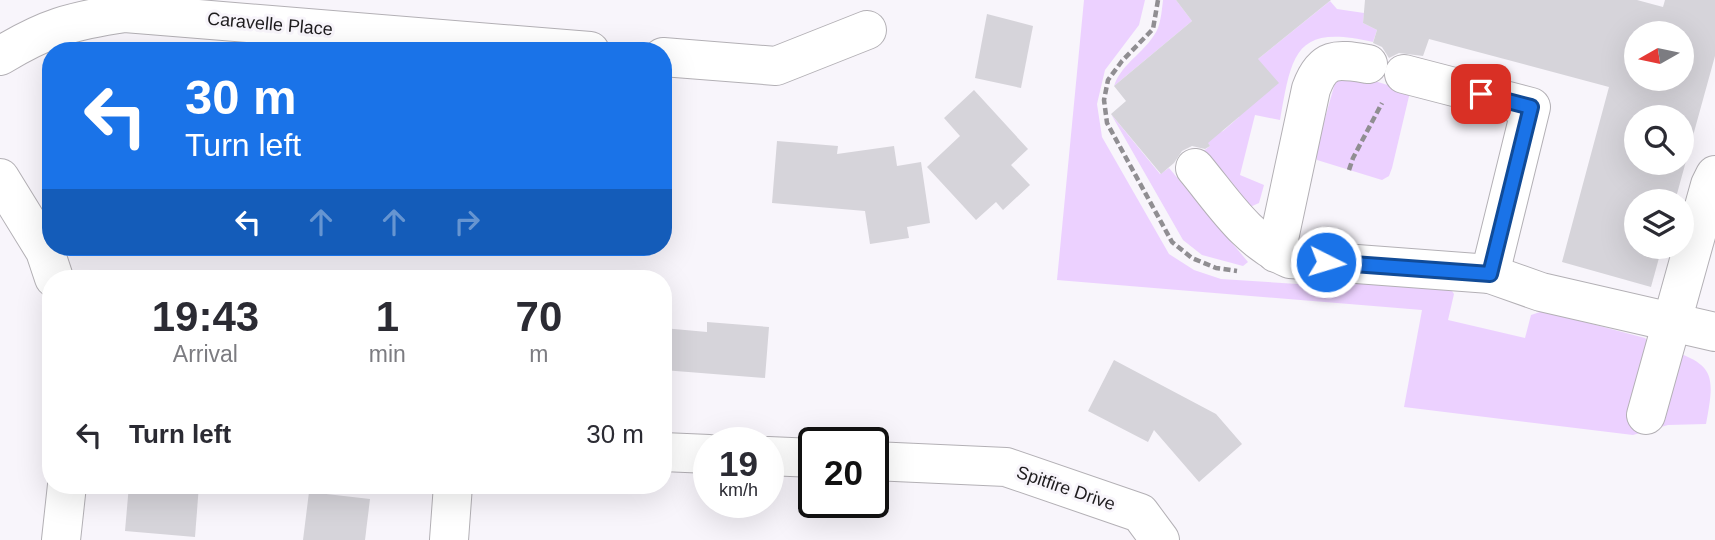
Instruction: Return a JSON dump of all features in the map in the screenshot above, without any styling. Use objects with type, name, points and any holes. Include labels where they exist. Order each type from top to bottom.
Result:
[{"type":"street","name":"Caravelle Place","points":[[0,56],[52,28],[79,19],[125,13],[205,10],[505,42]]},
{"type":"street","points":[[672,58],[776,66],[867,30]]},
{"type":"street","points":[[1261,262],[1317,73],[1329,62],[1344,61],[1385,79],[1531,107],[1490,274]]},
{"type":"street","points":[[1195,168],[1250,235],[1261,262]]},
{"type":"street","points":[[1647,415],[1715,175]]},
{"type":"street","points":[[0,178],[42,246]]},
{"type":"street","points":[[1261,262],[1290,259],[1490,274],[1541,292],[1715,332]]},
{"type":"street","points":[[672,452],[693,453]]},
{"type":"street","name":"Spitfire Drive","points":[[889,462],[1006,467],[1140,513],[1160,540]]},
{"type":"street","points":[[61,540],[66,494]]},
{"type":"street","points":[[449,540],[452,494]]},
{"type":"path","points":[[1158,0],[1153,29],[1108,80],[1104,100],[1107,123],[1172,242],[1192,258],[1216,268],[1261,262]]},
{"type":"path","points":[[1349,170],[1360,144],[1380,111],[1385,79]]},
{"type":"shaded area","points":[[1084,0],[1145,0],[1139,25],[1105,70],[1097,104],[1102,137],[1169,254],[1194,270],[1221,279],[1329,286],[1332,273],[1450,288],[1454,294],[1448,320],[1525,338],[1531,315],[1543,311],[1645,338],[1656,346],[1685,356],[1704,367],[1710,383],[1706,424],[1668,425],[1633,435],[1404,407],[1422,310],[1057,280]]},
{"type":"shaded area","points":[[1163,0],[1176,0],[1192,21],[1114,86],[1123,70],[1154,36],[1159,25]]},
{"type":"shaded area","points":[[1330,1],[1337,9],[1364,13],[1363,23],[1377,30],[1373,42],[1347,37],[1327,37],[1312,41],[1302,49],[1294,61],[1289,77],[1280,120],[1255,115],[1240,175],[1264,185],[1259,203],[1250,207],[1202,152],[1210,146],[1203,138],[1223,131],[1239,117],[1234,111],[1258,59]]},
{"type":"shaded area","points":[[1344,76],[1365,78],[1410,92],[1392,168],[1389,176],[1382,180],[1317,160],[1315,153],[1335,83]]},
{"type":"shaded area","points":[[1111,114],[1160,174],[1169,168],[1248,262],[1243,266],[1202,255],[1183,240]]},
{"type":"building","points":[[1176,0],[1331,0],[1258,59],[1279,83],[1208,143],[1210,146],[1205,149],[1192,146],[1182,151],[1174,163],[1161,174],[1111,114],[1126,101],[1114,86],[1192,21]]},
{"type":"building","points":[[1365,0],[1637,0],[1663,7],[1665,0],[1715,0],[1715,56],[1694,132],[1694,105],[1624,105],[1624,175],[1682,175],[1678,189],[1624,189],[1624,259],[1659,259],[1651,287],[1562,262],[1609,87],[1429,39],[1423,56],[1399,53],[1389,58],[1382,47],[1373,43],[1377,30],[1363,23]]},
{"type":"building","points":[[987,14],[1033,26],[1021,88],[975,78]]},
{"type":"building","points":[[974,90],[1028,149],[1011,165],[1030,185],[1003,210],[996,202],[976,220],[927,167],[960,136],[944,118]]},
{"type":"building","points":[[777,141],[838,146],[837,154],[894,146],[897,166],[921,162],[930,223],[907,227],[909,238],[870,244],[865,211],[772,203]]},
{"type":"building","points":[[707,322],[769,327],[765,378],[672,371],[672,329],[707,332]]},
{"type":"building","points":[[1114,360],[1216,414],[1242,444],[1199,482],[1154,430],[1148,442],[1088,411]]},
{"type":"building","points":[[128,494],[198,494],[195,537],[125,531]]},
{"type":"building","points":[[309,494],[370,499],[365,540],[303,540]]},
{"type":"route","points":[[1326,262],[1490,274],[1531,107],[1481,94]]}]
